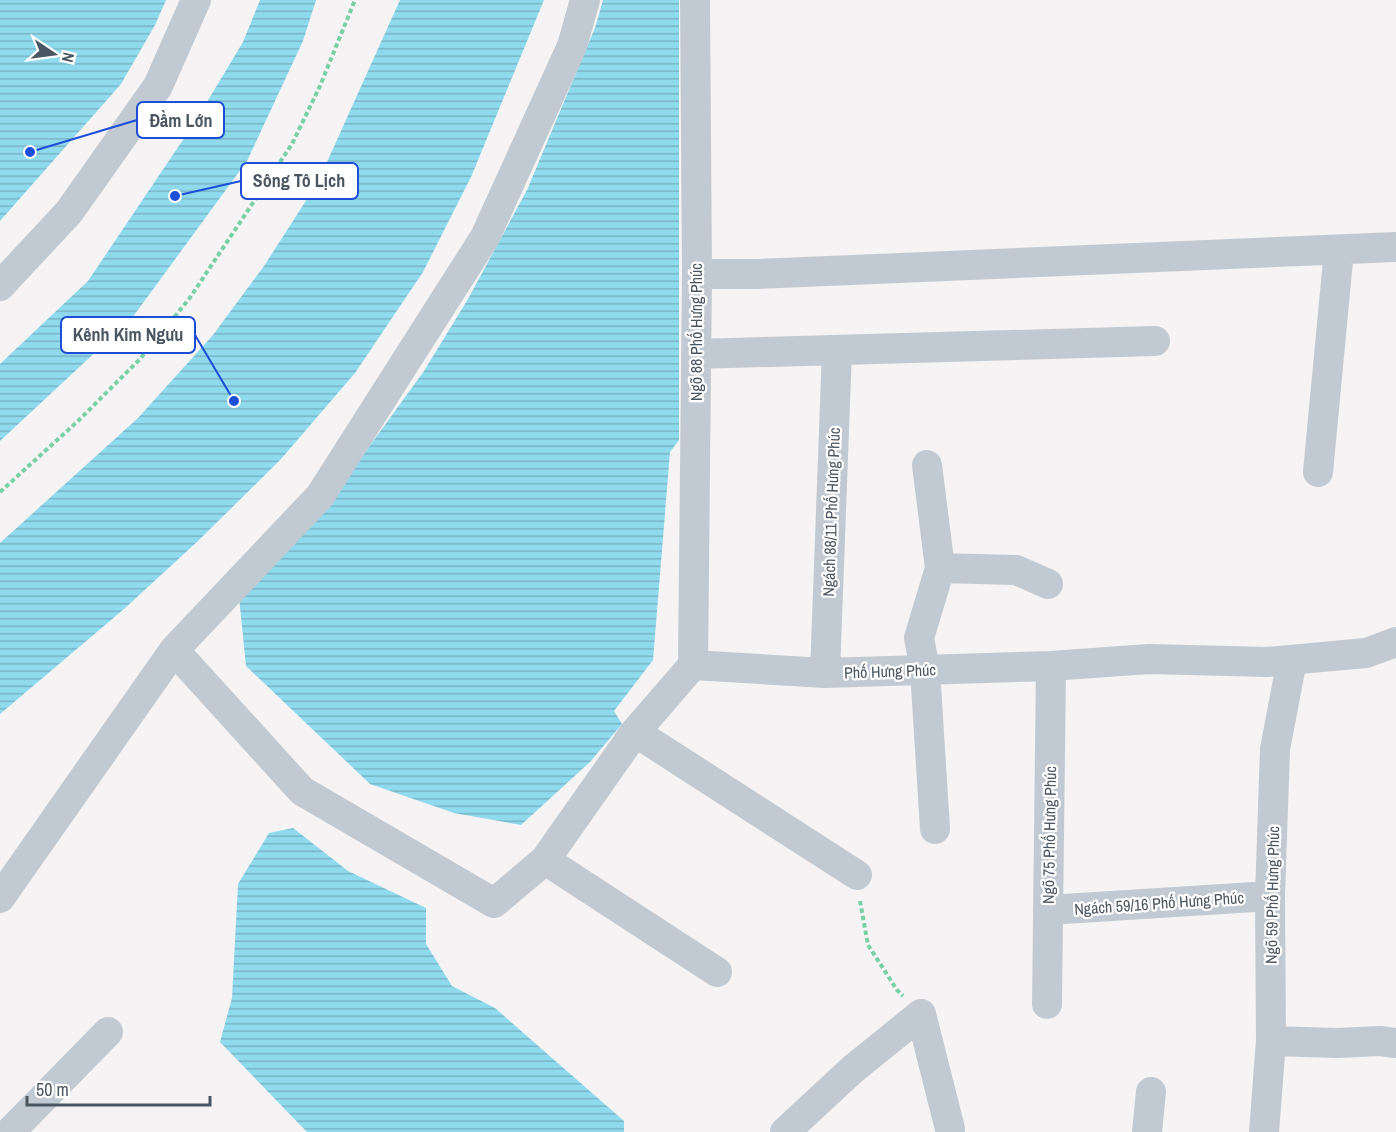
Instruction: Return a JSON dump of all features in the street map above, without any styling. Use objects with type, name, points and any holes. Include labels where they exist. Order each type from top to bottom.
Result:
[{"type":"street","points":[[0,286],[69,212],[158,86],[196,0]]},
{"type":"street","points":[[0,898],[174,650],[320,496],[485,237],[572,46],[585,0]]},
{"type":"street","name":"Ngõ 88 Phố Hưng Phúc","points":[[693,665],[697,274],[695,0]]},
{"type":"street","points":[[697,274],[782,273],[1396,247]]},
{"type":"street","points":[[1318,472],[1338,250]]},
{"type":"street","points":[[696,354],[1155,341]]},
{"type":"street","name":"Ngách 88/11 Phố Hưng Phúc","points":[[825,673],[837,350]]},
{"type":"street","points":[[927,465],[940,568],[919,639],[925,670],[935,829]]},
{"type":"street","points":[[940,568],[1017,570],[1048,584]]},
{"type":"street","name":"Phố Hưng Phúc","points":[[693,665],[825,673],[1051,666],[1149,659],[1267,662],[1366,653],[1396,642]]},
{"type":"street","points":[[174,650],[302,791],[494,903],[545,860],[635,732],[693,665]]},
{"type":"street","name":"Ngõ 59 Phố Hưng Phúc","points":[[1264,1132],[1271,1041],[1270,896],[1275,749],[1292,660]]},
{"type":"street","name":"Ngõ 75 Phố Hưng Phúc","points":[[1047,1004],[1051,666]]},
{"type":"street","points":[[635,732],[857,875]]},
{"type":"street","points":[[545,860],[717,972]]},
{"type":"street","name":"Ngách 59/16 Phố Hưng Phúc","points":[[1048,910],[1270,896]]},
{"type":"street","points":[[785,1132],[853,1069],[921,1014],[950,1129]]},
{"type":"street","points":[[10,1132],[108,1032]]},
{"type":"street","points":[[1271,1041],[1396,1043]]},
{"type":"street","points":[[1147,1132],[1151,1092]]},
{"type":"path","points":[[0,492],[50,449],[132,366],[189,299],[292,144],[320,86],[355,0]]},
{"type":"path","points":[[857,875],[868,945],[897,990],[921,1014]]},
{"type":"water","points":[[0,0],[166,0],[155,25],[121,84],[0,221]]},
{"type":"water","points":[[260,0],[316,0],[303,41],[247,161],[132,318],[0,441],[0,364],[88,281],[195,122],[243,42]]},
{"type":"water","points":[[400,0],[544,0],[471,177],[423,272],[355,373],[281,459],[199,540],[124,609],[0,714],[0,543],[138,418],[213,335],[264,266],[318,182]]},
{"type":"water","points":[[603,0],[679,0],[679,440],[670,452],[653,660],[614,711],[622,724],[590,762],[521,825],[454,813],[370,784],[246,666],[239,597],[345,480],[424,371],[468,299],[527,190],[595,28]]},
{"type":"water","points":[[293,828],[348,871],[426,908],[426,944],[452,986],[495,1008],[624,1121],[624,1132],[307,1132],[220,1042],[232,998],[238,884],[269,833]]},
{"type":"place","name":"Đầm Lớn","points":[[30,152]]},
{"type":"place","name":"Sông Tô Lịch","points":[[175,196]]},
{"type":"place","name":"Kênh Kim Ngưu","points":[[234,401]]}]
